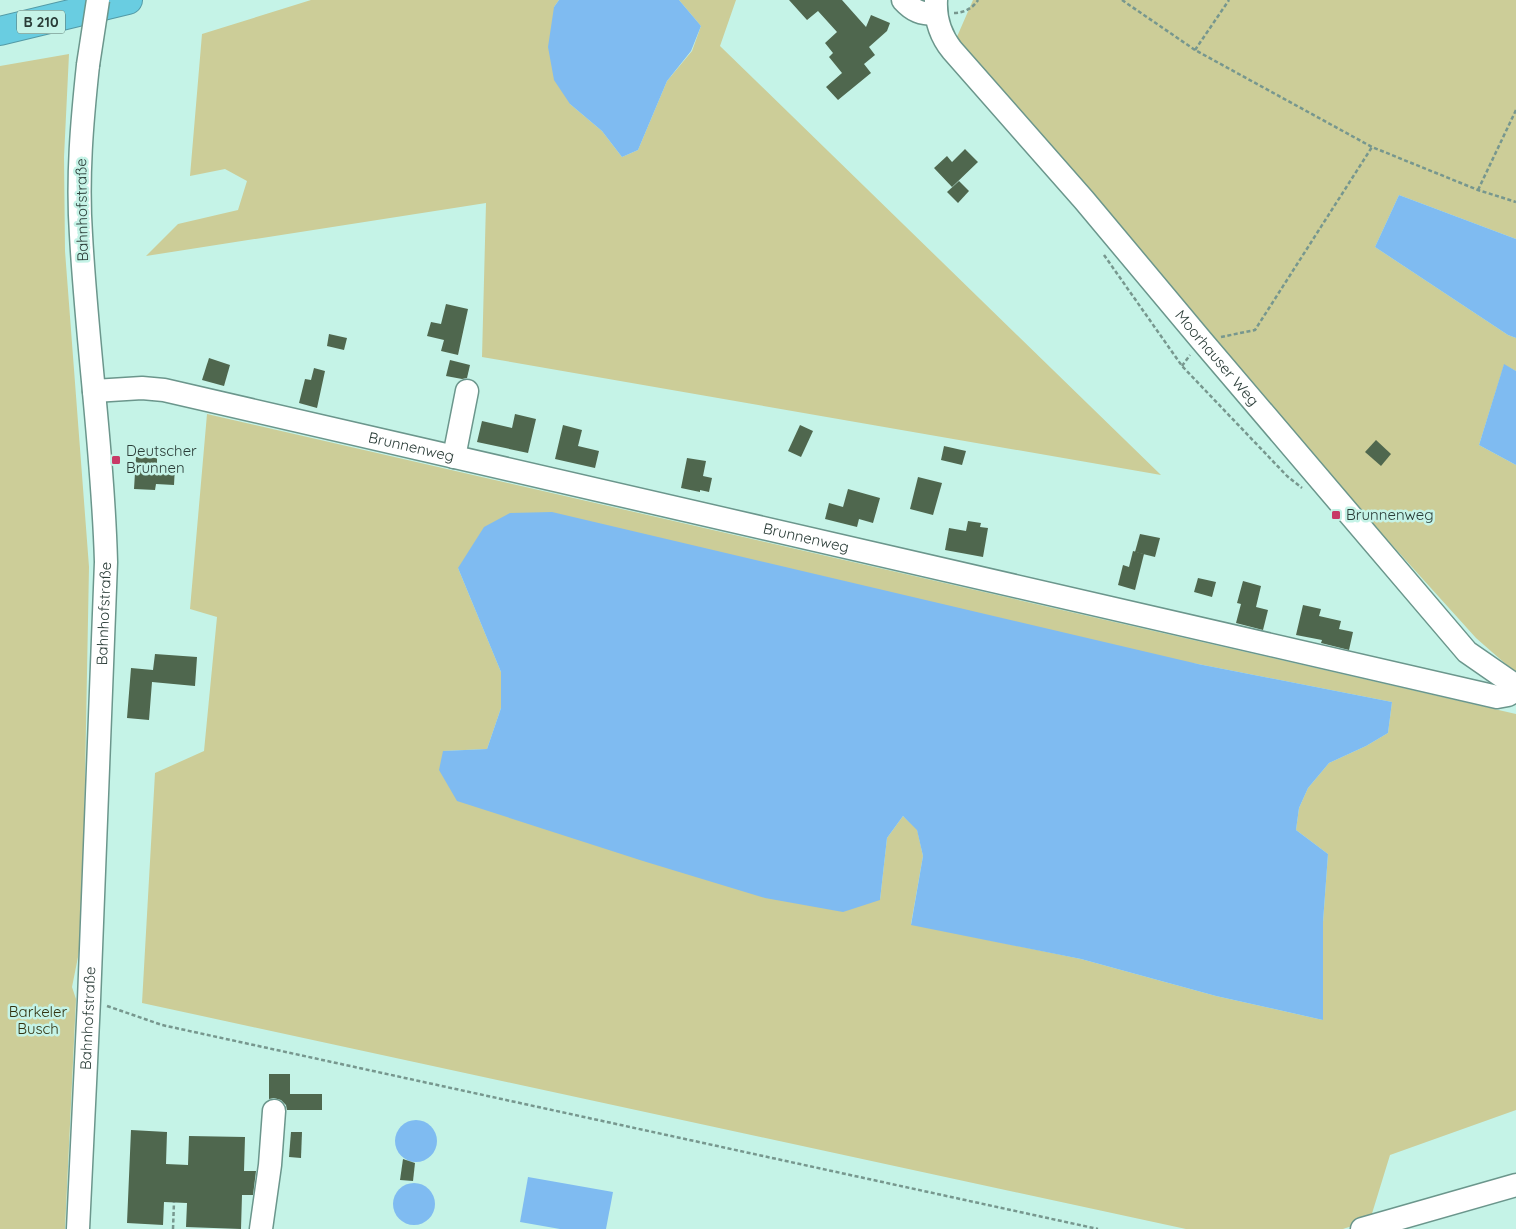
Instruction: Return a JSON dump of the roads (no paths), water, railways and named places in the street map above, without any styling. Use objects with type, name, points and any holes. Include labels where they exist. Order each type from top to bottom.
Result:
[{"type":"highway","name":"B 210","points":[[0,31],[128,0]]},
{"type":"street","name":"Bahnhofstraße","points":[[78,1229],[90,1000],[106,562],[104,506],[80,234],[80,168],[84,106],[98,0]]},
{"type":"street","points":[[903,0],[924,14],[936,7]]},
{"type":"street","name":"Moorhauser Weg","points":[[936,7],[938,26],[942,37],[952,50],[1084,200],[1467,652],[1516,686]]},
{"type":"street","name":"Brunnenweg","points":[[94,391],[142,388],[164,390],[1497,697],[1508,695],[1516,690]]},
{"type":"street","points":[[454,457],[467,390]]},
{"type":"street","points":[[261,1229],[270,1165],[274,1111]]},
{"type":"street","points":[[1362,1229],[1516,1185]]},
{"type":"water","points":[[559,0],[679,0],[701,26],[691,51],[667,81],[638,150],[622,157],[602,131],[570,104],[554,80],[548,47],[554,7]]},
{"type":"water","points":[[1399,195],[1516,239],[1516,338],[1508,335],[1375,247]]},
{"type":"water","points":[[1504,364],[1516,371],[1516,465],[1479,445]]},
{"type":"water","points":[[552,512],[1198,664],[1392,702],[1388,733],[1366,746],[1329,763],[1308,788],[1299,808],[1296,830],[1328,854],[1323,922],[1323,1020],[1216,996],[1081,959],[911,925],[923,856],[917,830],[903,816],[887,838],[880,900],[843,912],[765,898],[457,801],[439,770],[443,751],[487,749],[501,708],[501,672],[458,568],[484,527],[510,513]]},
{"type":"water","points":[[420,1120],[428,1123],[434,1129],[437,1141],[434,1153],[428,1159],[412,1162],[404,1159],[398,1153],[395,1137],[398,1129],[404,1123]]},
{"type":"water","points":[[528,1177],[613,1192],[606,1229],[560,1229],[520,1222]]},
{"type":"water","points":[[418,1183],[426,1186],[432,1192],[435,1204],[432,1216],[426,1222],[410,1225],[402,1222],[396,1216],[393,1200],[396,1192],[402,1186]]},
{"type":"place","name":"Deutscher Brunnen","points":[[116,460]]},
{"type":"place","name":"Brunnenweg","points":[[1336,515]]},
{"type":"park label","name":"Barkeler Busch","points":[[38,1020]]}]
